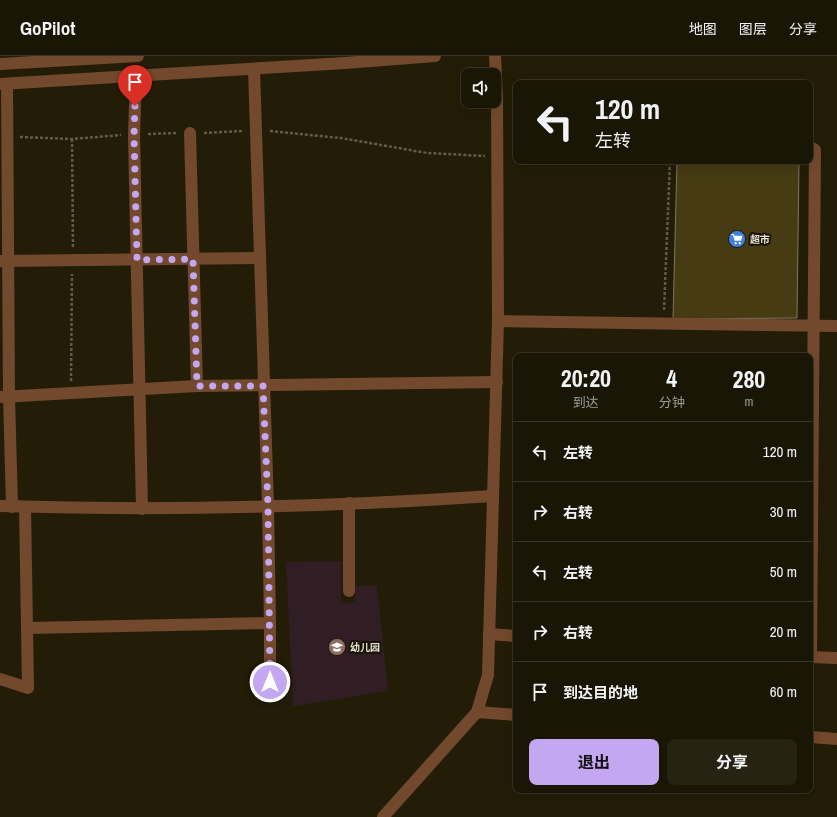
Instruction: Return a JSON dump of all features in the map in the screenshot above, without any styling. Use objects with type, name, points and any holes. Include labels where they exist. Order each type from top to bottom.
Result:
[{"type":"street","points":[[0,64],[138,56]]},
{"type":"street","points":[[12,507],[5,397],[4,261],[8,138],[3,84],[136,77],[435,56]]},
{"type":"street","points":[[383,817],[477,712],[488,675],[498,321],[498,156],[495,56]]},
{"type":"street","points":[[254,69],[268,506],[270,697]]},
{"type":"street","points":[[136,77],[134,135],[142,509]]},
{"type":"street","points":[[190,133],[197,386]]},
{"type":"street","points":[[813,149],[815,150],[813,409]]},
{"type":"street","points":[[4,261],[260,258]]},
{"type":"street","points":[[498,321],[837,326]]},
{"type":"street","points":[[5,397],[197,386],[497,382]]},
{"type":"street","points":[[0,506],[142,509],[420,501],[492,496]]},
{"type":"street","points":[[349,503],[349,591]]},
{"type":"street","points":[[0,679],[28,688],[25,507]]},
{"type":"street","points":[[27,628],[270,623]]},
{"type":"street","points":[[489,634],[513,636]]},
{"type":"street","points":[[813,657],[837,658]]},
{"type":"street","points":[[477,712],[513,715]]},
{"type":"street","points":[[813,737],[837,739]]},
{"type":"path","points":[[256,131],[341,138],[427,154],[498,156]]},
{"type":"path","points":[[8,138],[34,136],[72,139],[134,135]]},
{"type":"path","points":[[664,324],[670,164]]},
{"type":"shaded area","name":"幼儿园","points":[[341,561],[341,603],[355,602],[355,586],[377,585],[388,691],[293,706],[286,562]]},
{"type":"building","name":"超市","points":[[677,164],[799,164],[797,318],[673,319]]},
{"type":"place","name":"超市","points":[[737,239]]},
{"type":"place","name":"幼儿园","points":[[337,647]]},
{"type":"route","points":[[135,106],[134,135],[137,260],[193,259],[197,386],[263,386],[268,506],[270,682]]}]
